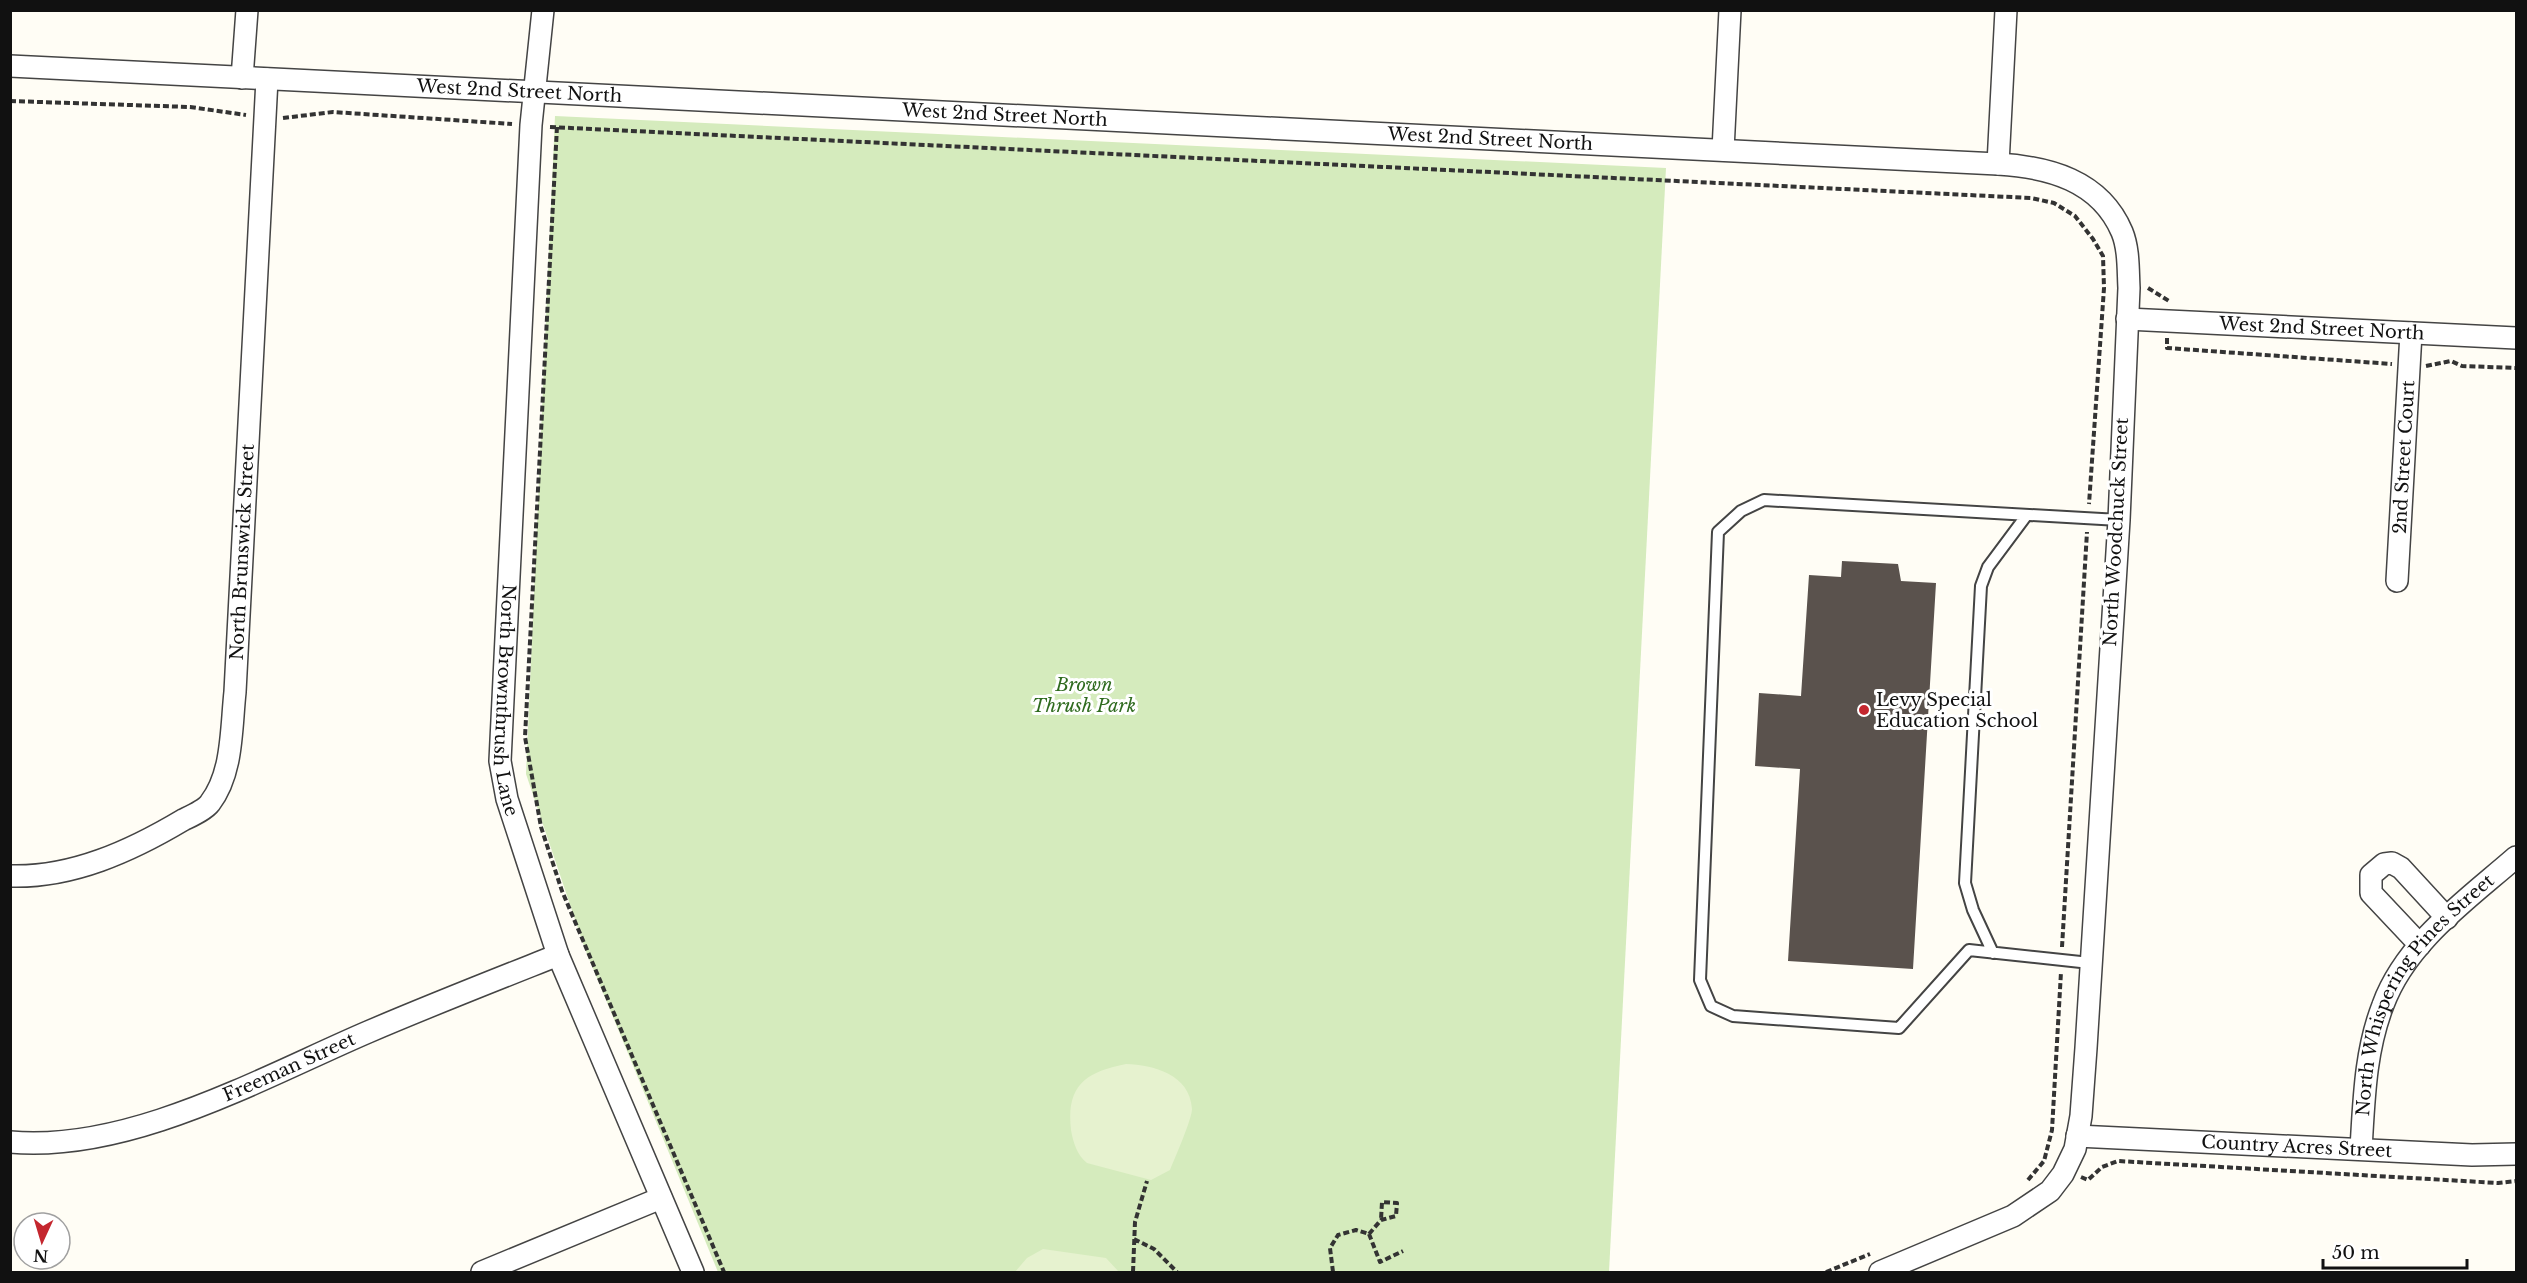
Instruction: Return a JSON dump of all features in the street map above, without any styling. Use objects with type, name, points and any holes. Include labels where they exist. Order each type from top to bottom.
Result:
[{"type":"street","points":[[243,78],[247,10]]},
{"type":"street","name":"North Brownthrush Lane","points":[[543,10],[534,93],[500,761],[507,799],[558,955],[693,1272]]},
{"type":"street","points":[[1722,150],[1730,10]]},
{"type":"street","points":[[1998,164],[2006,10]]},
{"type":"street","name":"West 2nd Street North","points":[[10,66],[1998,164]]},
{"type":"street","name":"North Brunswick Street","points":[[10,876],[39,877],[82,867],[151,840],[210,804],[228,765],[235,692],[267,80]]},
{"type":"street","name":"North Woodchuck Street","points":[[1880,1272],[2013,1216],[2050,1191],[2065,1170],[2077,1136],[2085,1060],[2119,520],[2127,319],[2127,253],[2122,232],[2107,209],[2088,190],[2062,174],[2029,166],[1998,164]]},
{"type":"street","name":"West 2nd Street North","points":[[2127,319],[2517,338]]},
{"type":"street","name":"2nd Street Court","points":[[2397,581],[2411,333]]},
{"type":"street","name":"North Whispering Pines Street","points":[[2361,1149],[2366,1079],[2376,1024],[2384,1002],[2420,945],[2447,918],[2517,857]]},
{"type":"street","points":[[2420,945],[2372,893],[2371,875],[2377,868],[2392,863],[2401,868],[2447,918]]},
{"type":"street","name":"Freeman Street","points":[[10,1142],[37,1145],[99,1137],[203,1104],[368,1032],[558,955]]},
{"type":"street","name":"Country Acres Street","points":[[2077,1136],[2472,1155],[2517,1154]]},
{"type":"street","points":[[482,1272],[661,1198]]},
{"type":"lane","points":[[2090,963],[1969,950],[1899,1028],[1732,1016],[1711,1006],[1700,980],[1718,532],[1741,511],[1764,500],[2119,520]]},
{"type":"lane","points":[[1993,953],[1973,910],[1965,883],[1981,586],[1988,567],[2025,516]]},
{"type":"path","points":[[723,1272],[562,891],[541,827],[525,737],[557,127],[2008,197],[2054,203],[2075,216],[2094,239],[2103,256],[2104,288],[2052,1130],[2044,1161],[2020,1187]]},
{"type":"path","points":[[2044,1161],[2088,1180],[2102,1167],[2118,1161],[2498,1183],[2517,1181]]},
{"type":"path","points":[[1133,1272],[1138,1207],[1147,1180]]},
{"type":"path","points":[[1369,1234],[1381,1220],[1396,1216],[1397,1203],[1382,1202],[1381,1220]]},
{"type":"path","points":[[1333,1272],[1330,1248],[1338,1235],[1356,1230],[1369,1234]]},
{"type":"path","points":[[1369,1234],[1380,1262],[1403,1251]]},
{"type":"path","points":[[1134,1239],[1154,1249],[1177,1272]]},
{"type":"path","points":[[1826,1272],[1878,1251]]},
{"type":"green space","name":"Brown Thrush Park","points":[[555,116],[1666,168],[1609,1272],[718,1272],[585,949],[526,774]]},
{"type":"green space","points":[[1126,1064],[1158,1069],[1168,1074],[1185,1087],[1190,1097],[1191,1114],[1170,1170],[1151,1180],[1087,1163],[1078,1152],[1072,1135],[1070,1115],[1072,1102],[1081,1084],[1099,1072]]},
{"type":"green space","points":[[1043,1249],[1106,1258],[1119,1272],[1015,1272],[1027,1258]]},
{"type":"building","points":[[1842,561],[1898,564],[1901,581],[1936,583],[1913,969],[1788,961],[1800,769],[1755,766],[1759,693],[1801,696],[1809,575],[1841,577]]},
{"type":"place","name":"Levy Special Education School","points":[[1864,710]]}]
